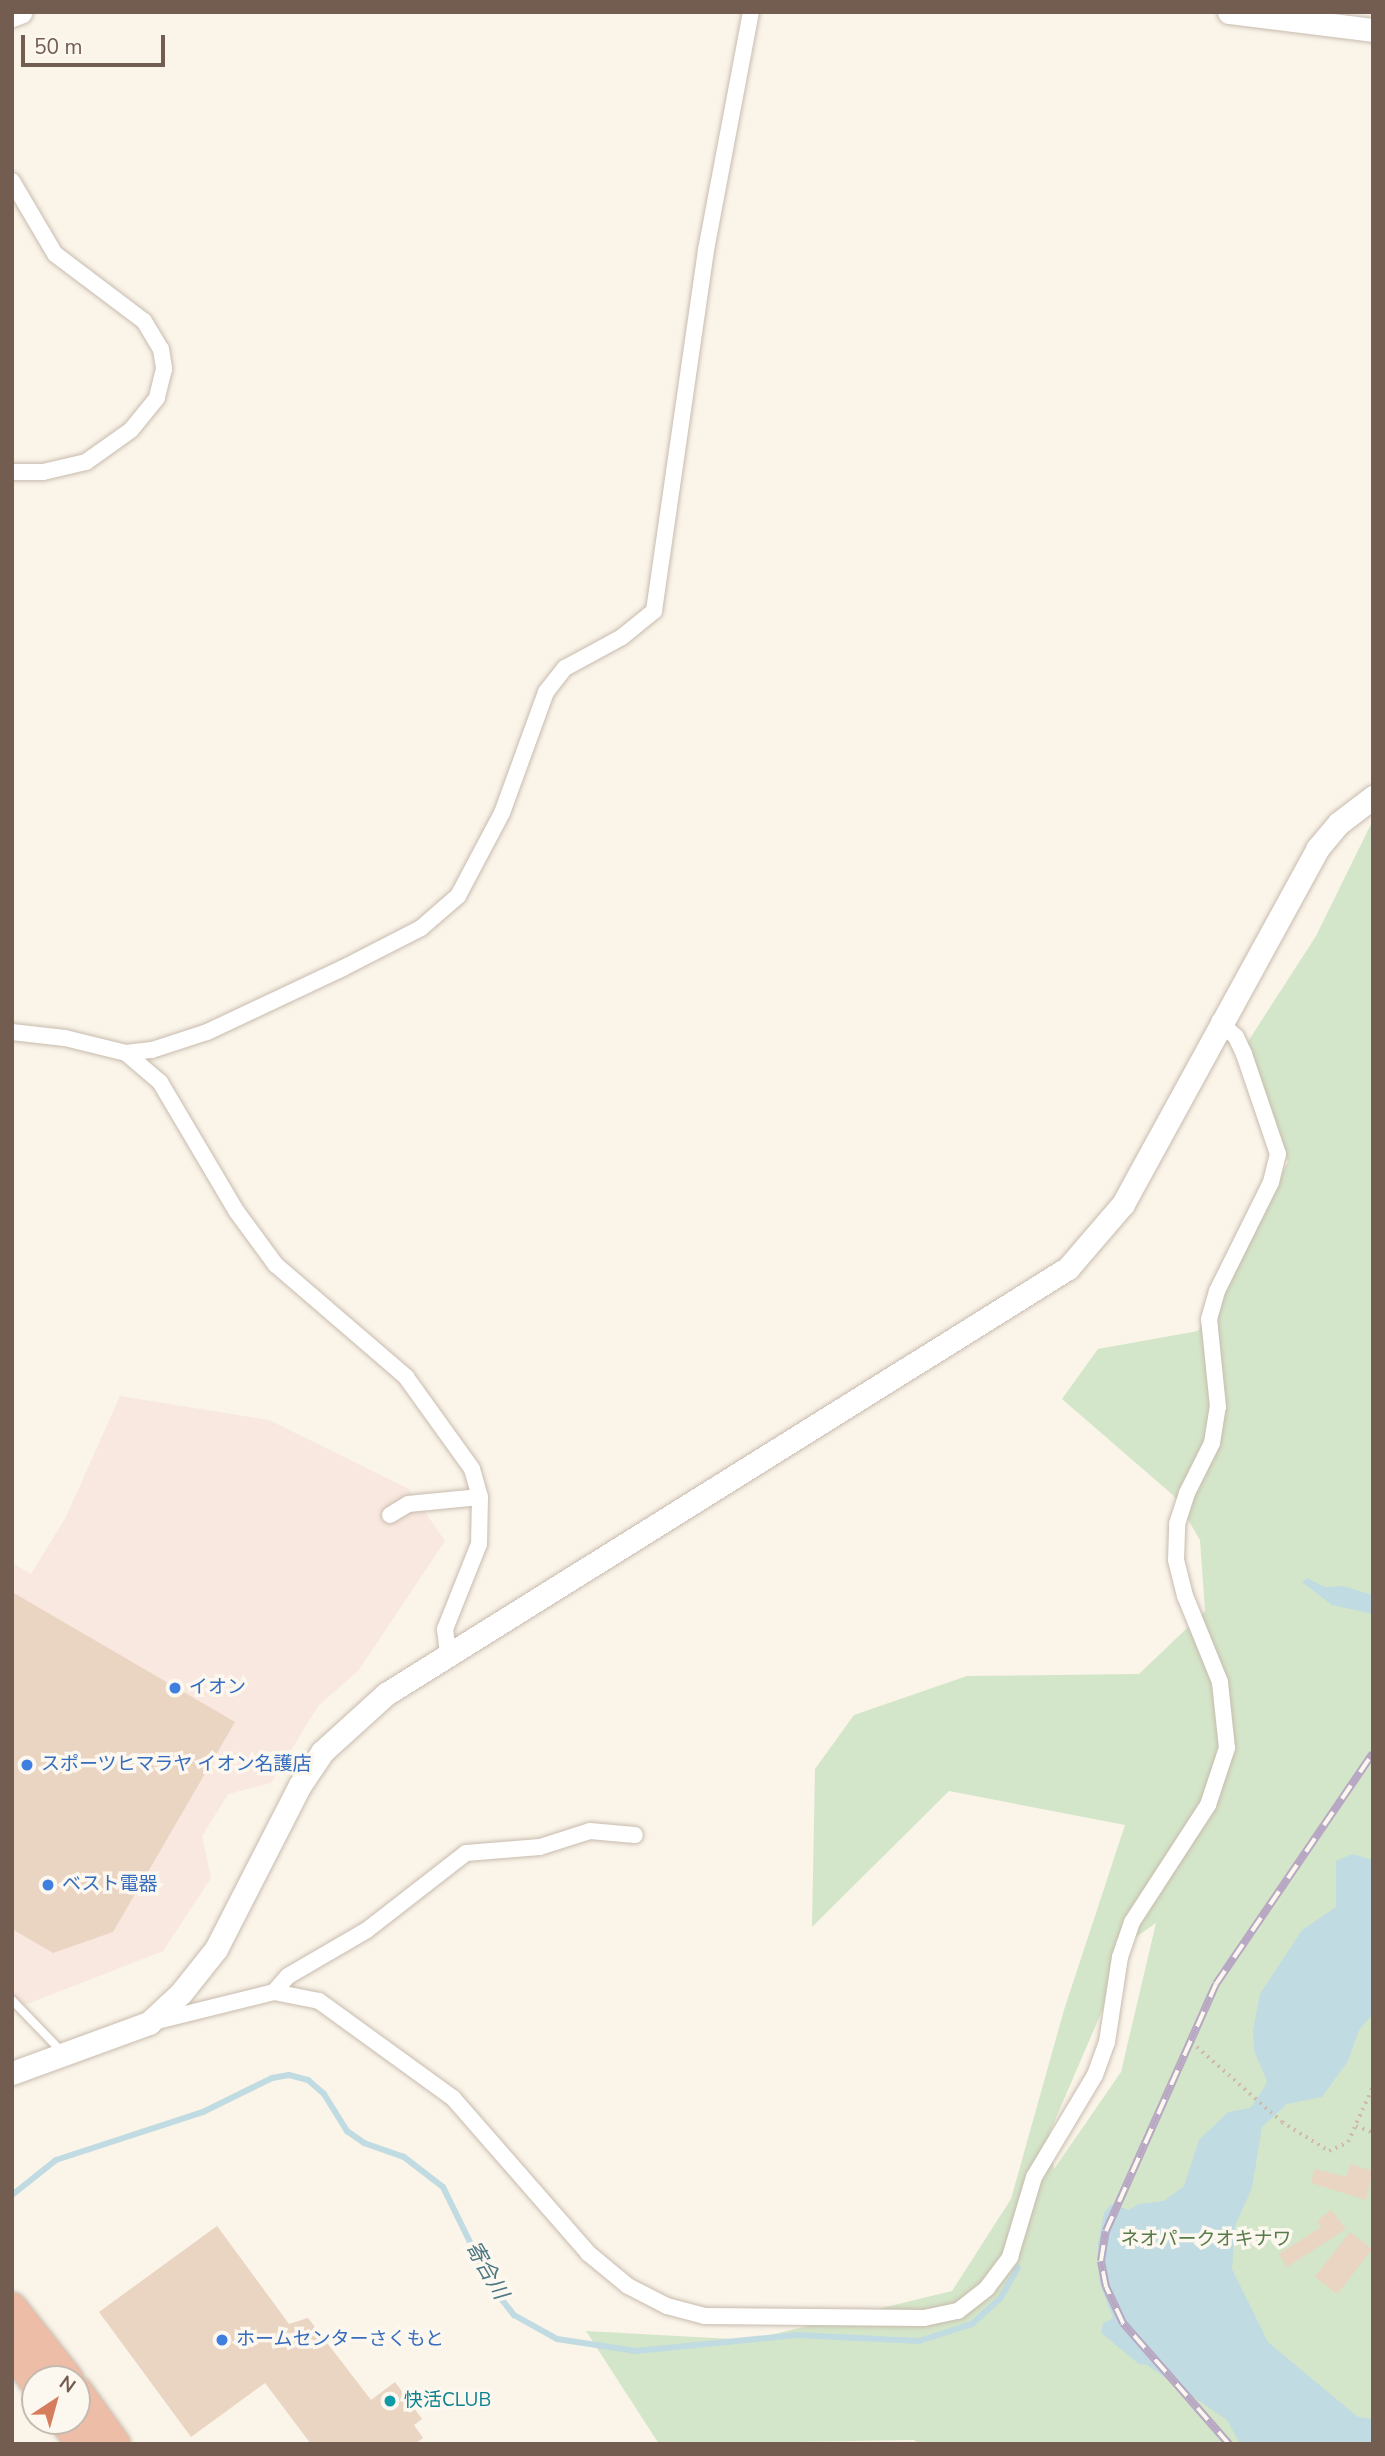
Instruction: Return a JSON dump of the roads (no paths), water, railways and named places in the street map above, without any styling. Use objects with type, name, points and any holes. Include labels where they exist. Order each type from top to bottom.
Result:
[{"type":"highway","points":[[12,2308],[57,2365]]},
{"type":"highway","points":[[12,2351],[23,2365]]},
{"type":"highway","points":[[91,2411],[115,2444]]},
{"type":"street","points":[[12,15],[20,12]]},
{"type":"street","points":[[12,1032],[65,1038],[126,1053],[152,1050],[207,1032],[421,928],[458,896],[487,846],[532,739],[546,691],[565,668],[622,637],[654,611],[706,250],[751,12]]},
{"type":"street","points":[[1229,12],[1373,30]]},
{"type":"street","points":[[12,181],[55,254],[144,321],[161,349],[164,369],[157,398],[131,430],[86,462],[43,472],[12,472]]},
{"type":"street","points":[[149,2023],[216,1949],[300,1785],[322,1752],[386,1694],[1068,1268],[1123,1204],[1219,1021],[1317,849],[1339,823],[1373,797]]},
{"type":"street","points":[[12,2073],[149,2023],[274,1992],[319,2001],[346,2017],[453,2098],[588,2253],[628,2286],[667,2306],[704,2316],[924,2318],[958,2311],[987,2288],[1010,2257],[1034,2177],[1095,2075],[1107,2042],[1120,1957],[1132,1922],[1208,1805],[1227,1748],[1220,1682],[1185,1597],[1176,1560],[1177,1524],[1212,1443],[1217,1407],[1212,1310],[1270,1182],[1278,1154],[1240,1045],[1219,1021]]},
{"type":"street","points":[[126,1053],[160,1082],[237,1212],[276,1265],[406,1377],[472,1469],[481,1497],[473,1568],[445,1629],[448,1653]]},
{"type":"street","points":[[390,1515],[408,1504],[481,1497]]},
{"type":"street","points":[[274,1992],[288,1976],[367,1930],[466,1853],[540,1847],[590,1831],[635,1835]]},
{"type":"lane","points":[[12,2000],[63,2053]]},
{"type":"water","points":[[1307,1578],[1325,1587],[1343,1586],[1373,1595],[1373,1614],[1332,1605],[1302,1582]]},
{"type":"water","points":[[1352,1854],[1373,1860],[1373,2014],[1359,2030],[1348,2061],[1322,2097],[1287,2104],[1262,2127],[1252,2188],[1235,2226],[1232,2269],[1268,2342],[1358,2417],[1373,2419],[1373,2444],[1240,2444],[1227,2420],[1147,2365],[1139,2364],[1101,2333],[1103,2323],[1113,2318],[1099,2281],[1098,2244],[1104,2213],[1111,2204],[1129,2210],[1138,2204],[1164,2201],[1184,2186],[1199,2140],[1228,2112],[1250,2108],[1264,2088],[1267,2081],[1254,2051],[1253,2030],[1260,1994],[1302,1930],[1336,1907],[1336,1861]]},
{"type":"waterway","name":"寄合川","points":[[12,2195],[56,2160],[203,2112],[272,2078],[289,2075],[308,2080],[324,2094],[347,2131],[364,2143],[404,2157],[443,2187],[492,2287],[514,2315],[557,2339],[636,2351],[796,2335],[919,2341],[972,2324],[1000,2299],[1018,2268]]},
{"type":"railway","points":[[1229,2444],[1123,2323],[1106,2287],[1101,2261],[1106,2231],[1216,1984],[1373,1753]]},
{"type":"place","name":"イオン","points":[[175,1688]]},
{"type":"place","name":"スポーツヒマラヤ イオン名護店","points":[[27,1765]]},
{"type":"place","name":"ベスト電器","points":[[48,1885]]},
{"type":"place","name":"ホームセンターさくもと","points":[[222,2340]]},
{"type":"place","name":"快活CLUB","points":[[390,2401]]},
{"type":"park label","name":"ネオパークオキナワ","points":[[1206,2240]]}]
